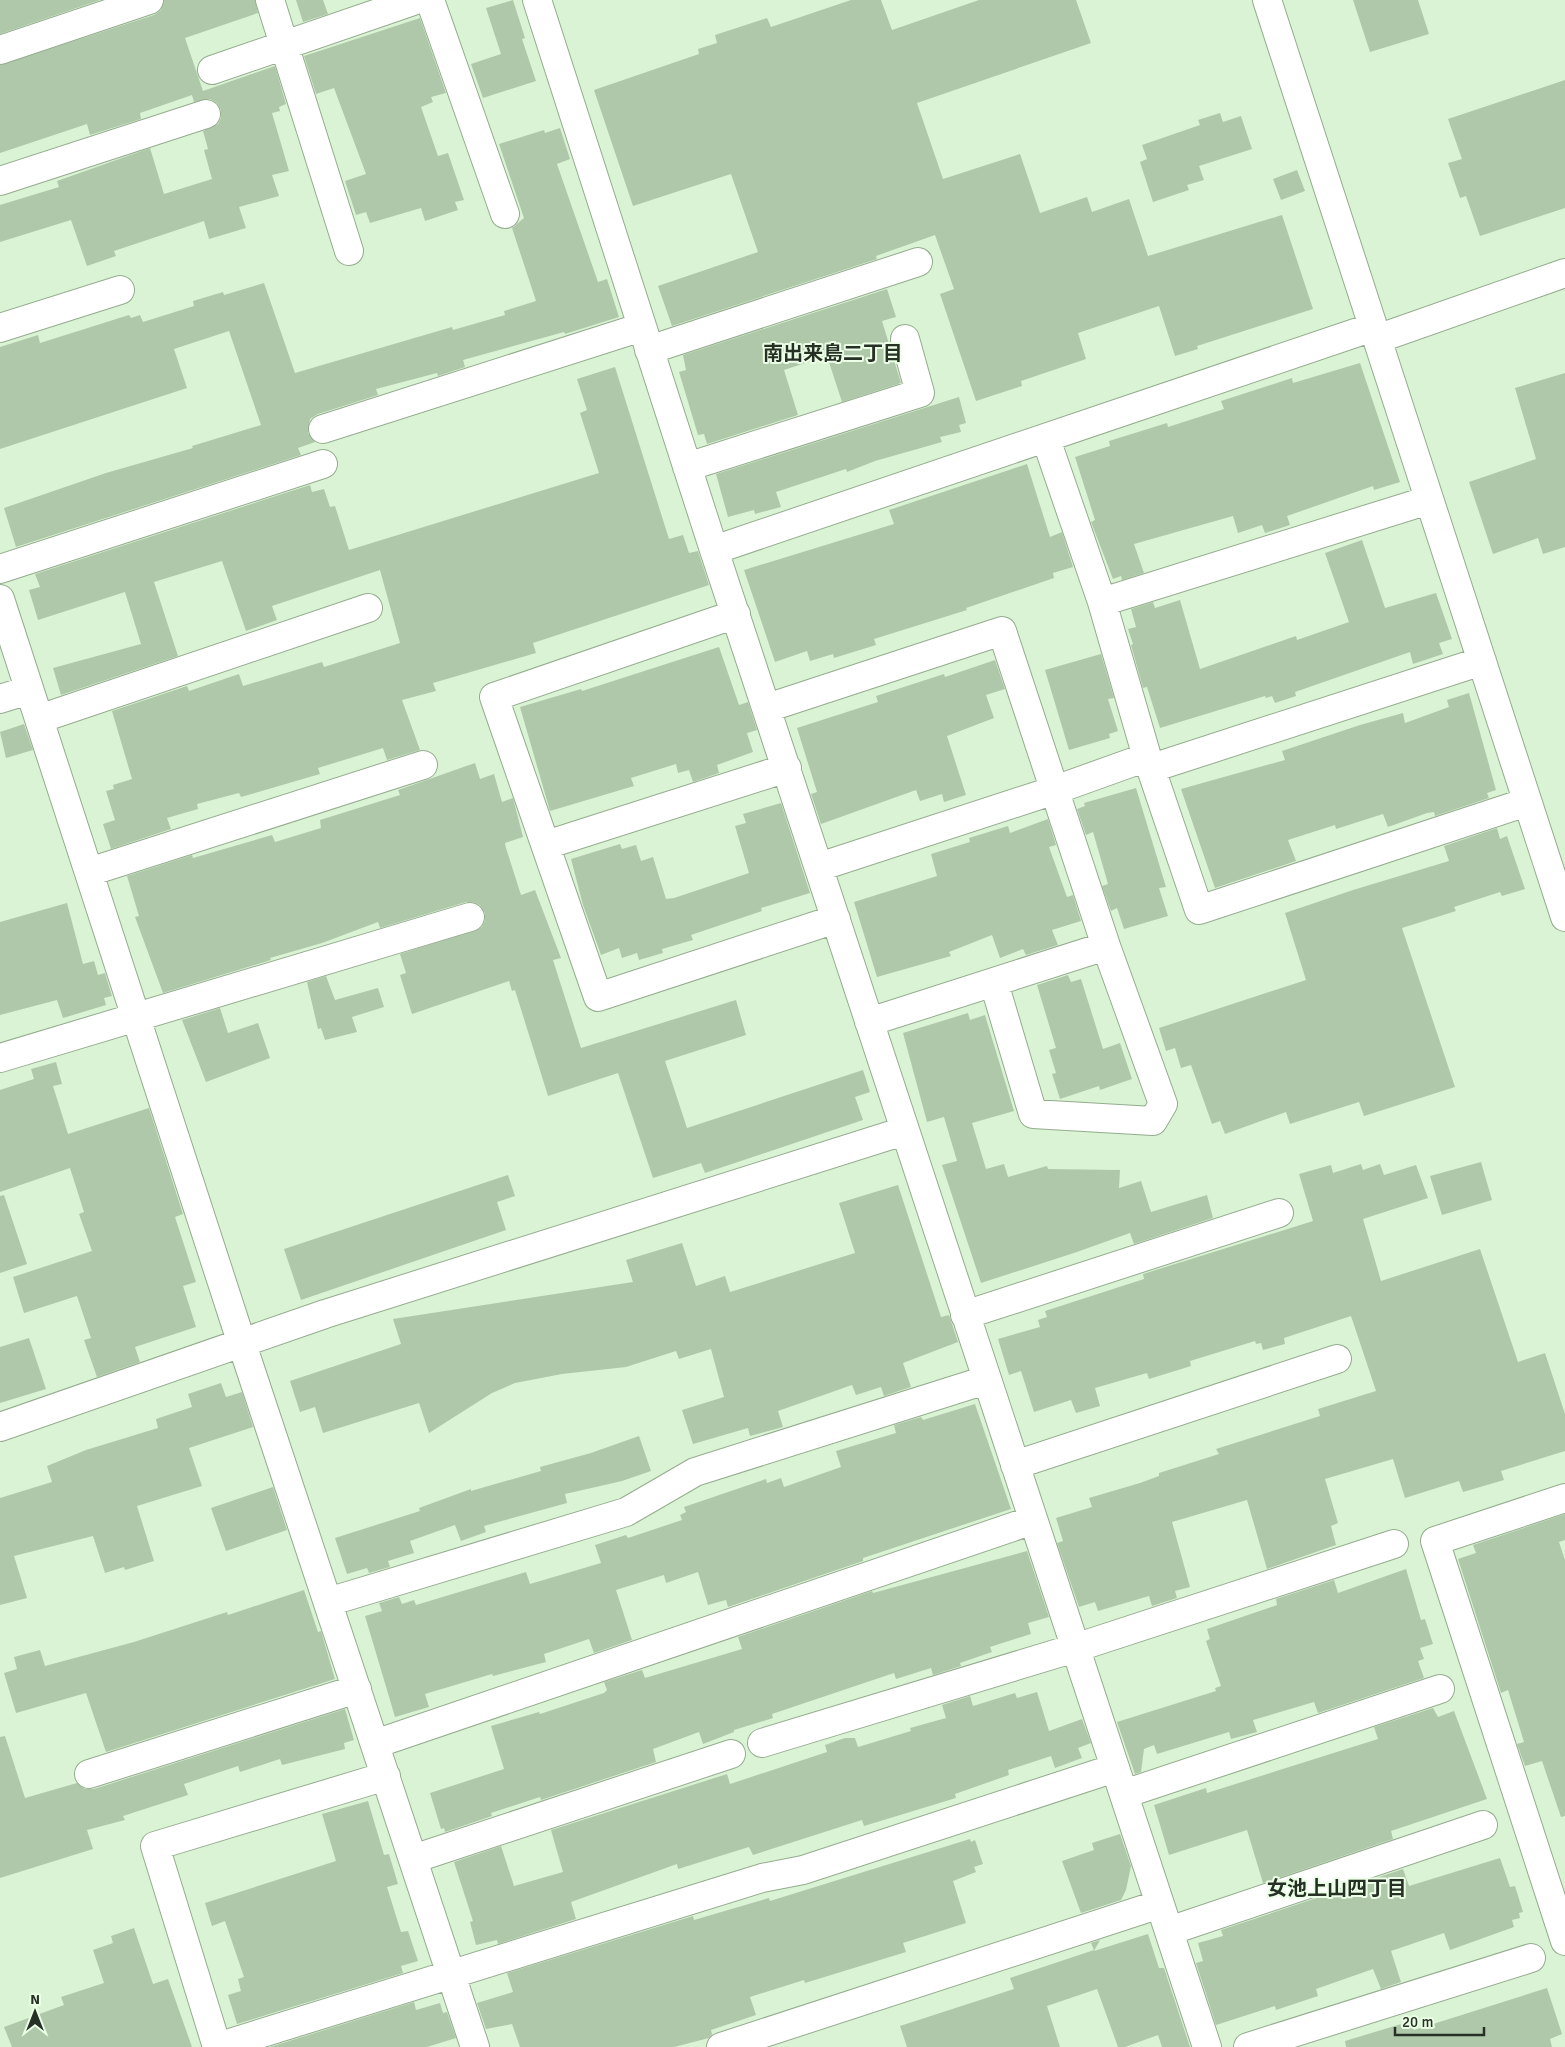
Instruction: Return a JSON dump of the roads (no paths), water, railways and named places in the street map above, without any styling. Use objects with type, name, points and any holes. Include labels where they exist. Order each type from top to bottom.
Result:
[{"type":"street","points":[[0,50],[149,0]]},
{"type":"street","points":[[270,0],[349,251]]},
{"type":"street","points":[[212,70],[416,0]]},
{"type":"street","points":[[430,0],[505,214]]},
{"type":"street","points":[[537,0],[904,1131],[1207,2047]]},
{"type":"street","points":[[1267,0],[1565,917]]},
{"type":"street","points":[[0,181],[206,114]]},
{"type":"street","points":[[323,430],[918,262]]},
{"type":"street","points":[[714,550],[1046,439],[1565,273]]},
{"type":"street","points":[[0,328],[120,290]]},
{"type":"street","points":[[687,467],[920,393],[905,339]]},
{"type":"street","points":[[1046,439],[1102,602],[1150,762],[1199,910],[1527,802]]},
{"type":"street","points":[[0,569],[323,464]]},
{"type":"street","points":[[1102,602],[1429,500]]},
{"type":"street","points":[[0,599],[242,1344],[475,2047]]},
{"type":"street","points":[[39,719],[368,608]]},
{"type":"street","points":[[736,614],[494,696],[598,997],[836,919]]},
{"type":"street","points":[[767,708],[1002,632],[1106,946],[1163,1104],[1153,1121],[1033,1114],[994,983]]},
{"type":"street","points":[[819,867],[1055,790],[1482,661]]},
{"type":"street","points":[[0,700],[29,690]]},
{"type":"street","points":[[89,872],[423,764]]},
{"type":"street","points":[[546,845],[787,768]]},
{"type":"street","points":[[0,1058],[470,917]]},
{"type":"street","points":[[869,1022],[1106,946]]},
{"type":"street","points":[[0,1427],[334,1311],[904,1131]]},
{"type":"street","points":[[965,1315],[1279,1213]]},
{"type":"street","points":[[1015,1465],[1337,1359]]},
{"type":"street","points":[[328,1602],[626,1512],[695,1472],[986,1380]]},
{"type":"street","points":[[1565,1498],[1435,1541],[1565,1941]]},
{"type":"street","points":[[375,1744],[1033,1520]]},
{"type":"street","points":[[762,1743],[1075,1648],[1394,1544]]},
{"type":"street","points":[[1124,1794],[1440,1689]]},
{"type":"street","points":[[89,1774],[357,1690]]},
{"type":"street","points":[[413,1860],[732,1754]]},
{"type":"street","points":[[386,1776],[155,1846],[217,2047],[762,1878],[803,1870],[1115,1768]]},
{"type":"street","points":[[1169,1931],[1483,1826]]},
{"type":"street","points":[[721,2047],[1160,1904]]},
{"type":"street","points":[[1248,2047],[1531,1958]]},
{"type":"district","name":"南出来島二丁目","points":[[833,353]]},
{"type":"district","name":"女池上山四丁目","points":[[1337,1888]]}]
